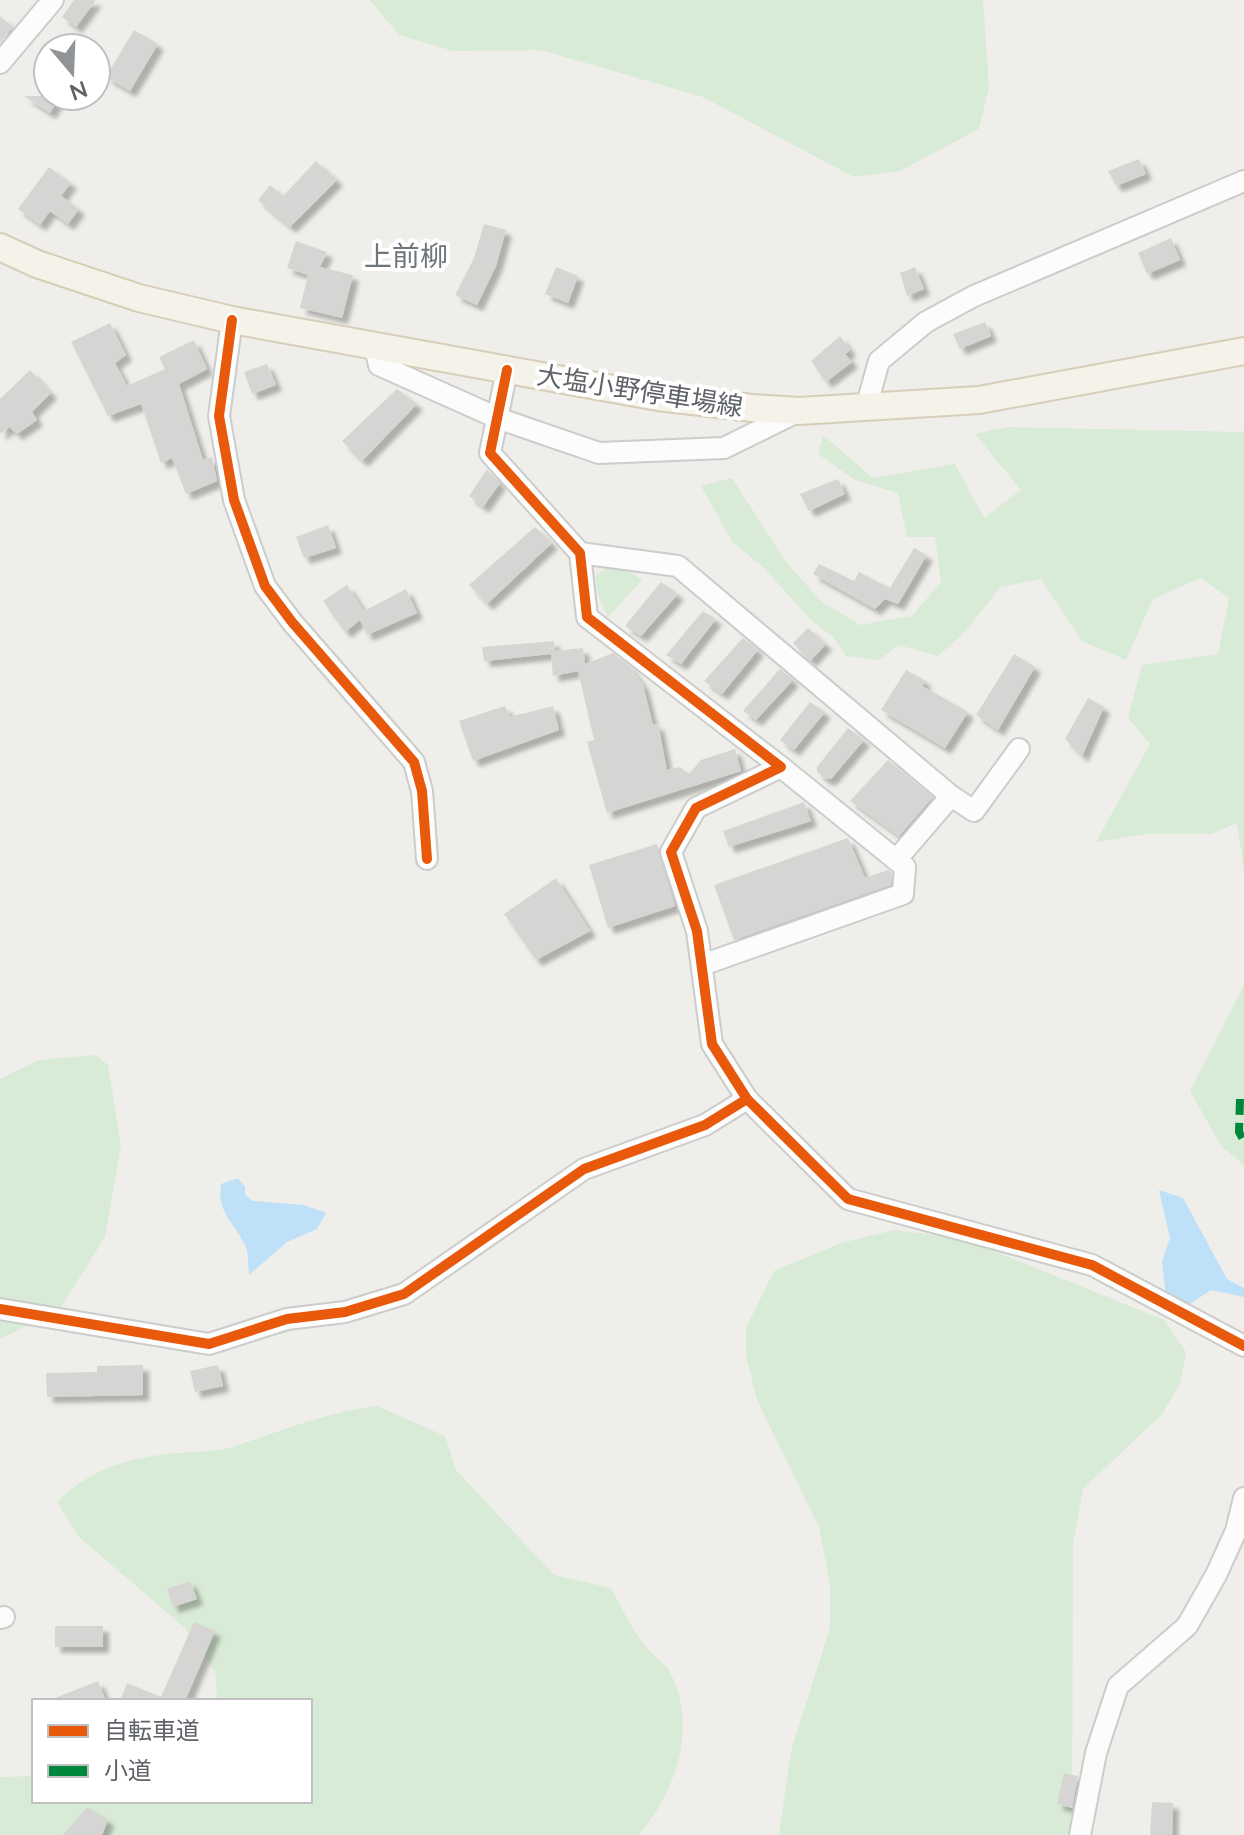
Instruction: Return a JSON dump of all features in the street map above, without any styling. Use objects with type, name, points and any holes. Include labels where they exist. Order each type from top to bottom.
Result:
[{"type":"main road","name":"大塩小野停車場線","points":[[0,247],[37,264],[139,298],[232,320],[658,397],[799,411],[979,400],[1244,351]]},
{"type":"street","points":[[0,63],[53,0]]},
{"type":"street","points":[[866,408],[871,378],[879,361],[926,322],[974,296],[1244,181]]},
{"type":"street","points":[[232,320],[219,416],[234,500],[265,586],[292,622],[414,762],[422,791],[427,859]]},
{"type":"street","points":[[375,347],[379,365],[500,419],[599,453],[724,448],[799,411]]},
{"type":"street","points":[[507,370],[500,419],[490,453],[580,553],[587,617],[905,867],[903,894],[702,965]]},
{"type":"street","points":[[580,553],[678,566],[951,796],[974,811],[1019,749]]},
{"type":"street","points":[[781,767],[696,808],[671,852],[697,931],[712,1044],[747,1099],[848,1199],[1092,1265],[1244,1346]]},
{"type":"street","points":[[896,860],[951,796]]},
{"type":"street","points":[[0,1309],[209,1344],[287,1319],[345,1312],[404,1294],[584,1169],[705,1125],[747,1099]]},
{"type":"street","points":[[1080,1835],[1096,1753],[1118,1686],[1187,1626],[1236,1531],[1244,1498]]},
{"type":"green space","points":[[370,0],[983,0],[989,87],[979,129],[900,171],[854,177],[703,97],[541,50],[453,51],[399,35]]},
{"type":"green space","points":[[1007,427],[1244,432],[1244,871],[1237,823],[1211,834],[1148,834],[1096,842],[1150,744],[1128,718],[1142,665],[1218,654],[1229,598],[1201,578],[1153,599],[1126,660],[1082,641],[1041,579],[1000,587],[967,630],[938,656],[898,645],[880,660],[846,656],[834,638],[813,622],[762,566],[733,543],[701,486],[732,478],[786,562],[822,602],[860,625],[912,616],[941,582],[935,537],[907,537],[898,493],[855,480],[818,454],[823,435],[873,478],[955,464],[984,518],[1021,490],[975,434]]},
{"type":"green space","points":[[607,567],[632,573],[642,580],[608,617],[599,598],[595,577]]},
{"type":"green space","points":[[1244,985],[1244,1165],[1222,1147],[1190,1091]]},
{"type":"green space","points":[[95,1055],[108,1065],[121,1146],[105,1237],[59,1310],[0,1339],[0,1079],[39,1060]]},
{"type":"green space","points":[[894,1230],[964,1239],[1164,1320],[1186,1352],[1180,1384],[1162,1414],[1083,1489],[1073,1545],[1072,1821],[1068,1835],[779,1835],[791,1751],[830,1628],[830,1585],[819,1527],[757,1400],[746,1356],[746,1328],[774,1271],[841,1243]]},
{"type":"green space","points":[[377,1406],[445,1436],[456,1470],[554,1575],[611,1588],[648,1650],[668,1669],[677,1690],[683,1734],[673,1778],[652,1818],[638,1835],[0,1835],[0,1777],[32,1776],[32,1803],[312,1803],[312,1699],[217,1699],[215,1671],[186,1629],[79,1537],[57,1502],[98,1472],[129,1461],[223,1449]]},
{"type":"water","points":[[238,1178],[245,1187],[245,1195],[253,1201],[304,1205],[326,1213],[317,1229],[287,1242],[249,1275],[246,1246],[226,1215],[220,1194],[221,1184]]},
{"type":"water","points":[[1159,1190],[1183,1198],[1227,1279],[1244,1288],[1244,1297],[1211,1290],[1190,1304],[1166,1297],[1162,1261],[1170,1238]]},
{"type":"building","points":[[74,0],[96,0],[76,27],[62,17]]},
{"type":"building","points":[[0,16],[13,27],[0,43]]},
{"type":"building","points":[[134,30],[158,44],[130,91],[112,80],[112,67]]},
{"type":"building","points":[[1139,159],[1146,174],[1116,186],[1108,171]]},
{"type":"building","points":[[316,161],[337,180],[290,227],[258,200],[270,185],[283,196]]},
{"type":"building","points":[[49,167],[71,183],[61,196],[79,209],[68,224],[50,211],[40,225],[18,209]]},
{"type":"building","points":[[484,224],[506,230],[496,266],[477,305],[455,295],[474,258]]},
{"type":"building","points":[[1171,238],[1180,260],[1147,274],[1138,253]]},
{"type":"building","points":[[296,241],[327,252],[320,267],[353,275],[342,318],[300,308],[308,275],[287,268]]},
{"type":"building","points":[[556,267],[578,276],[568,303],[545,294]]},
{"type":"building","points":[[915,267],[924,289],[907,296],[900,273]]},
{"type":"building","points":[[985,322],[991,336],[960,349],[953,334]]},
{"type":"building","points":[[110,323],[126,355],[115,363],[127,386],[165,369],[159,357],[194,340],[207,369],[179,384],[203,460],[212,457],[217,481],[186,494],[172,458],[161,463],[141,404],[108,416],[71,342]]},
{"type":"building","points":[[840,336],[850,350],[845,354],[852,362],[826,382],[811,361]]},
{"type":"building","points":[[267,364],[276,385],[252,394],[244,372]]},
{"type":"building","points":[[30,370],[51,393],[32,412],[37,420],[17,434],[9,427],[0,434],[0,399]]},
{"type":"building","points":[[397,389],[417,404],[362,461],[342,441]]},
{"type":"building","points":[[487,469],[500,483],[483,507],[469,496]]},
{"type":"building","points":[[838,479],[845,494],[809,511],[800,494]]},
{"type":"building","points":[[328,525],[336,548],[304,558],[296,537]]},
{"type":"building","points":[[535,527],[552,543],[487,604],[469,585]]},
{"type":"building","points":[[914,548],[927,555],[898,604],[885,599],[875,609],[813,574],[819,564],[854,581],[859,572],[890,588]]},
{"type":"building","points":[[661,582],[678,594],[641,636],[625,626]]},
{"type":"building","points":[[347,585],[364,611],[406,589],[417,613],[367,635],[360,620],[345,632],[323,601]]},
{"type":"building","points":[[703,611],[716,619],[681,664],[666,655]]},
{"type":"building","points":[[808,628],[826,644],[810,661],[793,643]]},
{"type":"building","points":[[743,638],[758,650],[722,694],[704,681]]},
{"type":"building","points":[[554,641],[555,651],[583,648],[585,664],[613,653],[630,667],[643,685],[653,725],[658,724],[667,770],[680,767],[689,774],[701,760],[735,749],[741,771],[607,813],[587,742],[594,740],[578,671],[553,676],[551,654],[484,661],[482,647]]},
{"type":"building","points":[[1014,654],[1035,667],[998,730],[976,715]]},
{"type":"building","points":[[780,669],[793,680],[756,720],[743,711]]},
{"type":"building","points":[[906,670],[926,681],[922,686],[968,712],[945,748],[881,710]]},
{"type":"building","points":[[1088,698],[1104,707],[1082,756],[1065,739]]},
{"type":"building","points":[[810,702],[825,712],[794,750],[780,740]]},
{"type":"building","points":[[505,706],[510,717],[553,706],[559,730],[473,761],[459,721]]},
{"type":"building","points":[[848,728],[864,740],[831,779],[825,779],[817,772],[817,767]]},
{"type":"building","points":[[888,760],[933,797],[899,836],[850,801]]},
{"type":"building","points":[[804,802],[811,821],[729,847],[723,831]]},
{"type":"building","points":[[848,838],[865,878],[888,870],[892,873],[891,885],[734,940],[714,885]]},
{"type":"building","points":[[657,844],[675,906],[608,928],[589,865]]},
{"type":"building","points":[[556,878],[590,931],[536,960],[504,914]]},
{"type":"building","points":[[143,1365],[143,1395],[47,1397],[46,1373],[97,1372],[97,1366]]},
{"type":"building","points":[[218,1365],[223,1386],[195,1392],[190,1371]]},
{"type":"building","points":[[190,1581],[197,1599],[173,1607],[167,1589]]},
{"type":"building","points":[[194,1622],[215,1631],[186,1699],[121,1699],[127,1683],[161,1697]]},
{"type":"building","points":[[55,1626],[103,1626],[103,1647],[55,1647]]},
{"type":"building","points":[[98,1681],[105,1699],[53,1699]]},
{"type":"building","points":[[1064,1773],[1078,1776],[1072,1808],[1057,1804]]},
{"type":"building","points":[[1152,1802],[1173,1803],[1172,1835],[1150,1835]]},
{"type":"building","points":[[87,1807],[108,1820],[102,1835],[63,1835]]},
{"type":"marked path","points":[[1240,1099],[1239,1132],[1244,1141]]},
{"type":"cycle path","points":[[232,320],[219,416],[234,500],[265,586],[292,622],[414,762],[422,791],[427,859]]},
{"type":"cycle path","points":[[507,370],[490,453],[580,553],[587,617],[781,767],[696,808],[671,852],[697,931],[712,1044],[747,1099],[848,1199],[1092,1265],[1244,1346]]},
{"type":"cycle path","points":[[0,1309],[209,1344],[287,1319],[345,1312],[404,1294],[584,1169],[705,1125],[747,1099]]},
{"type":"district","name":"上前柳","points":[[406,255]]}]
